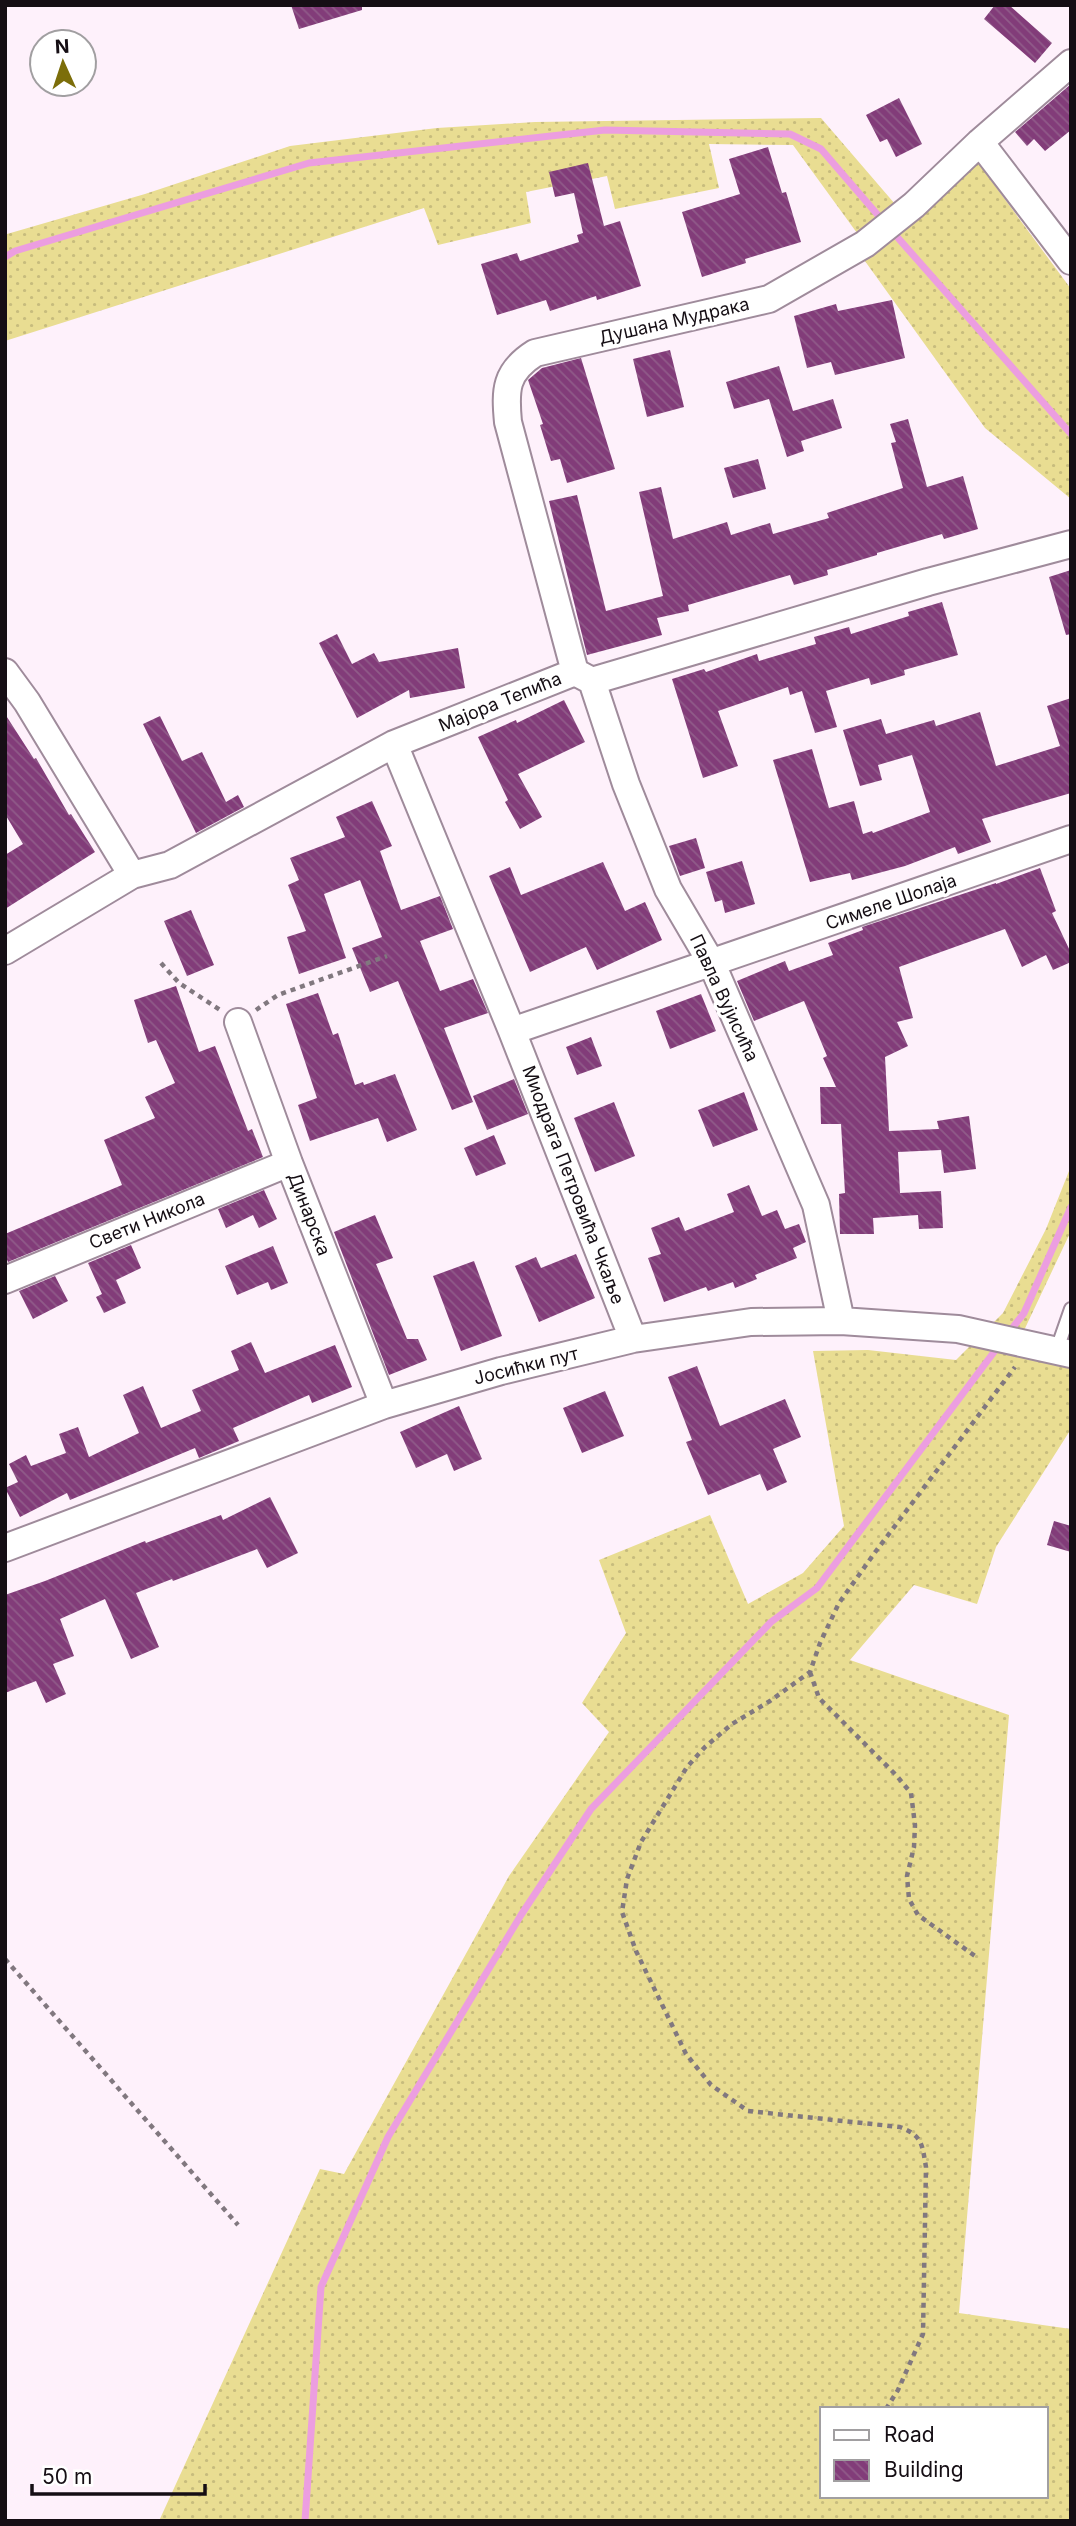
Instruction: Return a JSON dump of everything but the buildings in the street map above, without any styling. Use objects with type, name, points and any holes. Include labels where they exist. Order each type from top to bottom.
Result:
[{"type":"street","name":"Душана Мудрака","points":[[583,677],[508,422],[506,396],[510,376],[524,360],[535,354],[769,299],[865,244],[914,205],[980,142],[1071,63]]},
{"type":"street","points":[[980,142],[1071,261]]},
{"type":"street","name":"Мајора Тепића","points":[[5,951],[132,875],[170,865],[394,744],[583,677],[1071,544]]},
{"type":"street","points":[[5,672],[27,702],[132,875]]},
{"type":"street","name":"Павла Вујисића","points":[[583,677],[668,889],[712,964],[816,1205],[841,1321]]},
{"type":"street","name":"Миодрага Петровића Чкаље","points":[[394,744],[512,1031],[633,1339]]},
{"type":"street","name":"Симеле Шолаја","points":[[712,964],[1071,839]]},
{"type":"street","points":[[512,1031],[712,964]]},
{"type":"street","name":"Динарска","points":[[238,1022],[289,1163],[384,1405]]},
{"type":"street","name":"Свети Никола","points":[[5,1280],[289,1163]]},
{"type":"street","name":"Јосићки пут","points":[[5,1548],[384,1405],[501,1371],[633,1339],[751,1322],[841,1321],[958,1329],[1064,1353]]},
{"type":"lane","points":[[1064,1353],[1071,1309]]},
{"type":"path","points":[[161,963],[179,983],[238,1022],[278,995],[387,956]]},
{"type":"path","points":[[887,2407],[898,2390],[923,2334],[926,2167],[922,2143],[914,2133],[900,2127],[748,2111],[711,2085],[686,2054],[636,1951],[622,1912],[627,1879],[641,1842],[687,1767],[732,1724],[810,1672],[839,1603],[1022,1345]]},
{"type":"path","points":[[810,1672],[819,1698],[911,1793],[915,1825],[914,1847],[907,1876],[909,1899],[918,1916],[975,1956]]},
{"type":"path","points":[[5,1959],[238,2225]]},
{"type":"shaded area","points":[[821,118],[901,211],[970,152],[1071,289],[1071,499],[985,428],[857,250],[865,244],[793,145],[709,144],[719,188],[615,209],[607,176],[526,192],[531,223],[438,245],[424,208],[5,341],[7,234],[145,194],[290,146],[437,128],[535,122]]},
{"type":"shaded area","points":[[1071,1166],[1071,1231],[1019,1341],[1071,1351],[1071,1429],[996,1547],[977,1604],[914,1585],[850,1660],[1009,1715],[959,2313],[1071,2329],[1071,2521],[159,2521],[320,2169],[344,2174],[509,1876],[609,1732],[582,1703],[626,1633],[599,1560],[710,1515],[748,1604],[803,1573],[844,1526],[813,1351],[868,1350],[956,1360],[1003,1313],[1046,1229]]},
{"type":"waterway","points":[[5,257],[15,251],[309,163],[605,130],[790,134],[821,149],[883,221]]},
{"type":"waterway","points":[[891,230],[1071,434]]},
{"type":"waterway","points":[[1007,1335],[1024,1313],[1071,1207]]},
{"type":"waterway","points":[[305,2521],[321,2287],[388,2137],[521,1915],[591,1809],[771,1622],[817,1588],[1000,1344]]}]
